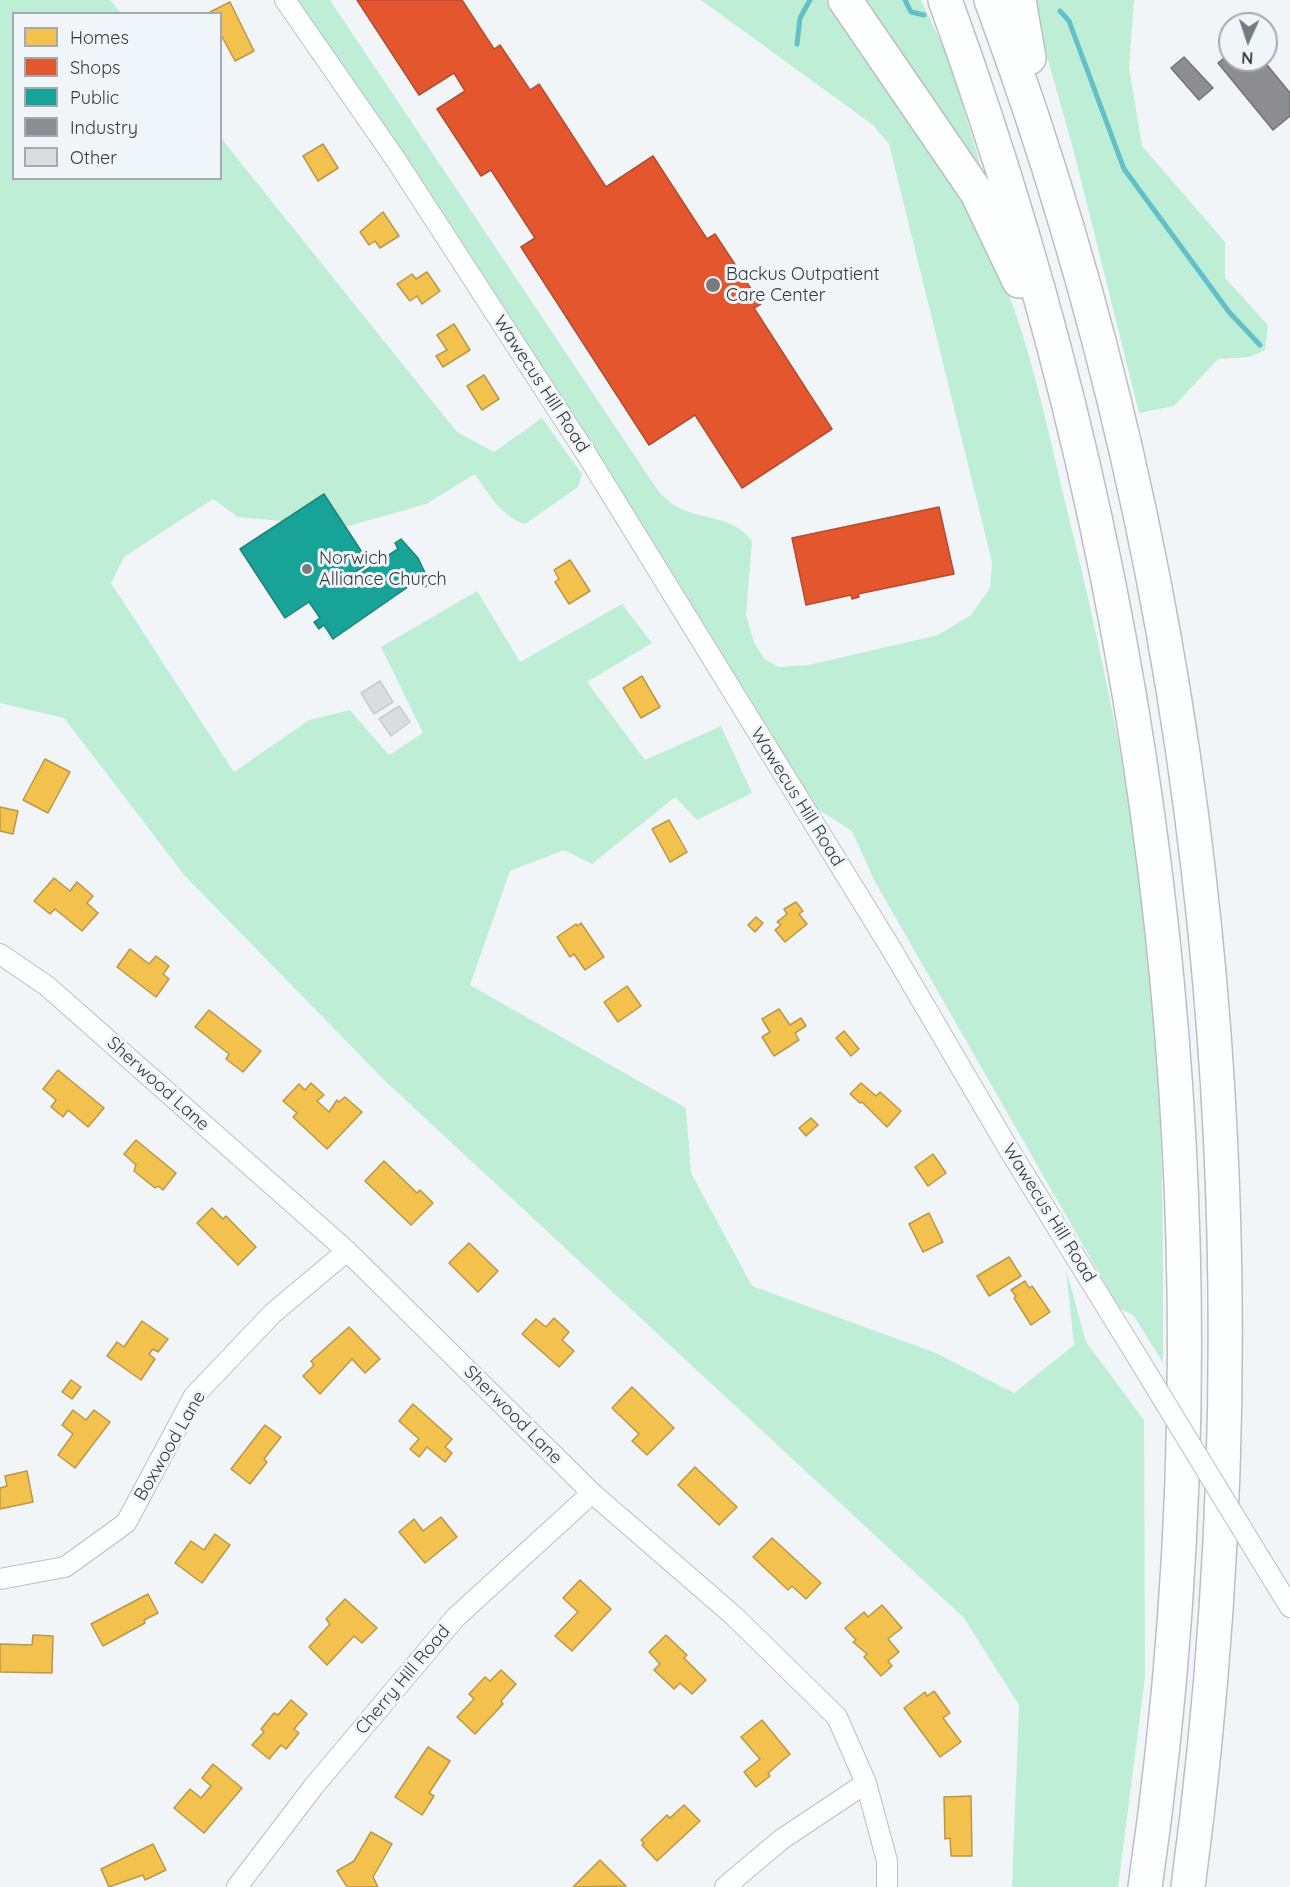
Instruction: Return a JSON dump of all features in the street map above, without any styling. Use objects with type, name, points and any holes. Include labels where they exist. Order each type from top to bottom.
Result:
[{"type":"highway","points":[[845,0],[983,203],[1014,269],[1050,370],[1070,405]]},
{"type":"highway","points":[[945,0],[1014,202],[1070,405],[1103,552],[1143,779],[1164,943],[1178,1116],[1184,1299],[1180,1496],[1167,1694],[1145,1887]]},
{"type":"highway","points":[[991,0],[1031,117],[1094,326],[1142,531],[1189,798],[1210,982],[1225,1215],[1226,1394],[1216,1608],[1202,1776],[1188,1887]]},
{"type":"highway","points":[[1020,0],[1031,72],[1031,117]]},
{"type":"street","name":"Wawecus Hill Road","points":[[285,0],[396,160],[587,455],[892,950],[1008,1148],[1290,1607]]},
{"type":"street","name":"Sherwood Lane","points":[[0,954],[47,986],[347,1251],[592,1493],[734,1616],[837,1717],[866,1783],[887,1861],[887,1887]]},
{"type":"street","name":"Boxwood Lane","points":[[0,1579],[65,1567],[126,1522],[195,1395],[273,1312],[347,1251]]},
{"type":"street","name":"Cherry Hill Road","points":[[237,1887],[314,1786],[455,1618],[592,1493]]},
{"type":"street","points":[[725,1887],[782,1839],[866,1783]]},
{"type":"green space","points":[[0,0],[110,0],[120,12],[12,12],[12,180],[222,180],[222,139],[457,432],[494,452],[542,418],[582,474],[578,487],[525,524],[502,510],[490,497],[475,474],[426,504],[345,527],[238,517],[213,499],[124,557],[111,583],[234,772],[309,720],[350,710],[389,755],[423,733],[381,647],[477,591],[520,662],[622,604],[652,643],[587,682],[645,760],[721,726],[752,793],[697,820],[675,797],[592,864],[564,850],[510,871],[470,985],[686,1108],[691,1173],[752,1286],[936,1353],[1014,1393],[1074,1345],[1066,1269],[1086,1342],[1144,1420],[1145,1678],[1118,1887],[1012,1887],[1019,1705],[964,1618],[385,1081],[185,876],[64,718],[0,703]]},
{"type":"green space","points":[[296,0],[330,0],[659,492],[672,504],[684,510],[735,526],[752,541],[746,615],[754,642],[764,659],[779,667],[809,665],[938,635],[971,615],[990,588],[992,562],[889,144],[873,125],[701,0],[826,0],[944,170],[986,241],[1003,279],[1024,338],[1041,399],[1090,606],[1124,776],[1146,923],[1157,1048],[1162,1174],[1163,1363],[1134,1316],[1119,1308],[874,880],[852,831],[811,805]]},
{"type":"green space","points":[[858,0],[921,0],[949,59],[988,190]]},
{"type":"green space","points":[[1031,0],[1134,0],[1129,68],[1142,146],[1225,242],[1225,278],[1268,325],[1265,350],[1249,357],[1218,359],[1174,406],[1139,413],[1074,152]]},
{"type":"building: Homes","points":[[230,2],[254,51],[235,61],[222,37],[222,12],[210,12]]},
{"type":"building: Homes","points":[[323,144],[338,168],[318,181],[303,156]]},
{"type":"building: Homes","points":[[383,212],[399,236],[380,248],[375,241],[369,245],[360,232]]},
{"type":"building: Homes","points":[[427,272],[440,291],[422,304],[417,296],[410,301],[397,284],[412,274],[416,279]]},
{"type":"building: Homes","points":[[454,324],[470,350],[443,367],[436,356],[447,350],[437,335]]},
{"type":"building: Homes","points":[[484,375],[499,399],[482,410],[467,386]]},
{"type":"building: Homes","points":[[570,560],[590,591],[569,604],[555,582],[559,579],[554,570]]},
{"type":"building: Homes","points":[[642,676],[660,707],[641,718],[623,688]]},
{"type":"building: Homes","points":[[45,759],[70,772],[48,813],[23,800]]},
{"type":"building: Homes","points":[[0,807],[18,811],[13,834],[0,831]]},
{"type":"building: Homes","points":[[669,820],[687,852],[670,862],[652,829]]},
{"type":"building: Homes","points":[[54,878],[70,891],[77,882],[93,896],[87,903],[98,913],[82,931],[55,909],[50,914],[34,901]]},
{"type":"building: Homes","points":[[796,902],[803,911],[799,914],[807,924],[785,942],[775,930],[781,925],[777,922],[787,914],[784,909]]},
{"type":"building: Homes","points":[[756,917],[763,923],[755,932],[748,925]]},
{"type":"building: Homes","points":[[581,923],[604,957],[585,970],[574,954],[570,957],[557,937]]},
{"type":"building: Homes","points":[[130,949],[149,964],[156,956],[169,966],[163,974],[169,979],[156,997],[117,967]]},
{"type":"building: Homes","points":[[627,986],[641,1006],[618,1022],[604,1002]]},
{"type":"building: Homes","points":[[779,1009],[790,1025],[801,1018],[806,1026],[795,1033],[799,1040],[774,1056],[762,1037],[770,1032],[762,1019]]},
{"type":"building: Homes","points":[[209,1010],[261,1051],[243,1072],[226,1059],[229,1054],[195,1027]]},
{"type":"building: Homes","points":[[844,1031],[859,1049],[851,1056],[836,1038]]},
{"type":"building: Homes","points":[[58,1070],[104,1108],[88,1127],[68,1110],[63,1117],[51,1107],[56,1100],[43,1089]]},
{"type":"building: Homes","points":[[311,1083],[324,1095],[317,1101],[329,1112],[337,1100],[339,1102],[345,1097],[362,1112],[327,1149],[293,1117],[297,1113],[283,1101],[299,1084],[305,1090]]},
{"type":"building: Homes","points":[[861,1083],[876,1096],[880,1092],[901,1111],[887,1127],[862,1102],[860,1103],[850,1094]]},
{"type":"building: Homes","points":[[811,1118],[818,1125],[806,1136],[799,1128]]},
{"type":"building: Homes","points":[[136,1140],[176,1173],[163,1190],[158,1186],[155,1188],[134,1171],[136,1165],[124,1154]]},
{"type":"building: Homes","points":[[933,1154],[946,1173],[928,1186],[915,1167]]},
{"type":"building: Homes","points":[[384,1161],[417,1193],[420,1190],[433,1203],[411,1225],[365,1181]]},
{"type":"building: Homes","points":[[212,1208],[223,1219],[226,1216],[256,1247],[238,1265],[197,1223]]},
{"type":"building: Homes","points":[[929,1213],[943,1242],[923,1252],[909,1224]]},
{"type":"building: Homes","points":[[469,1243],[498,1271],[478,1292],[449,1263]]},
{"type":"building: Homes","points":[[1009,1257],[1021,1276],[989,1296],[977,1276]]},
{"type":"building: Homes","points":[[1025,1281],[1029,1288],[1032,1286],[1050,1312],[1031,1325],[1011,1290]]},
{"type":"building: Homes","points":[[554,1318],[569,1332],[562,1340],[574,1351],[559,1367],[522,1334],[536,1319],[546,1327]]},
{"type":"building: Homes","points":[[142,1321],[168,1339],[158,1352],[153,1349],[149,1354],[155,1359],[141,1380],[107,1356],[117,1342],[124,1347]]},
{"type":"building: Homes","points":[[349,1327],[380,1359],[365,1373],[352,1359],[320,1394],[303,1376],[314,1365],[311,1361]]},
{"type":"building: Homes","points":[[71,1380],[81,1387],[72,1399],[62,1392]]},
{"type":"building: Homes","points":[[632,1387],[674,1428],[647,1455],[632,1441],[639,1434],[612,1408]]},
{"type":"building: Homes","points":[[413,1404],[452,1439],[445,1447],[452,1453],[445,1462],[427,1447],[419,1457],[410,1449],[419,1439],[399,1421]]},
{"type":"building: Homes","points":[[73,1410],[86,1420],[94,1410],[110,1422],[75,1468],[58,1455],[73,1434],[62,1425]]},
{"type":"building: Homes","points":[[265,1425],[281,1437],[264,1459],[267,1462],[250,1484],[231,1469]]},
{"type":"building: Homes","points":[[695,1467],[737,1507],[719,1525],[678,1485]]},
{"type":"building: Homes","points":[[27,1471],[33,1502],[0,1509],[0,1488],[7,1486],[5,1476]]},
{"type":"building: Homes","points":[[441,1517],[457,1537],[425,1563],[399,1532],[414,1519],[423,1531]]},
{"type":"building: Homes","points":[[215,1534],[230,1545],[202,1583],[175,1563],[191,1541],[204,1550]]},
{"type":"building: Homes","points":[[772,1538],[821,1583],[806,1599],[792,1586],[788,1590],[753,1557]]},
{"type":"building: Homes","points":[[580,1580],[611,1609],[572,1651],[555,1636],[578,1612],[563,1598]]},
{"type":"building: Homes","points":[[148,1594],[158,1613],[144,1620],[145,1623],[103,1646],[91,1624]]},
{"type":"building: Homes","points":[[345,1599],[377,1628],[362,1643],[354,1636],[327,1665],[309,1647],[330,1624],[326,1619]]},
{"type":"building: Homes","points":[[882,1605],[902,1628],[888,1639],[899,1652],[888,1661],[892,1666],[881,1676],[864,1657],[867,1654],[853,1642],[856,1640],[845,1628],[864,1612],[868,1617]]},
{"type":"building: Homes","points":[[33,1635],[53,1636],[52,1673],[0,1672],[0,1644],[32,1645]]},
{"type":"building: Homes","points":[[666,1635],[687,1655],[684,1658],[706,1680],[692,1694],[680,1683],[674,1689],[654,1670],[660,1664],[649,1652]]},
{"type":"building: Homes","points":[[501,1670],[516,1684],[501,1701],[503,1704],[475,1734],[457,1717],[474,1699],[469,1694],[485,1677],[490,1681]]},
{"type":"building: Homes","points":[[934,1691],[950,1713],[943,1718],[961,1742],[940,1757],[904,1708],[925,1692],[927,1696]]},
{"type":"building: Homes","points":[[291,1700],[307,1714],[294,1729],[299,1733],[286,1749],[281,1745],[269,1759],[252,1745],[264,1732],[261,1729],[274,1713],[278,1715]]},
{"type":"building: Homes","points":[[762,1720],[790,1754],[768,1773],[770,1776],[756,1787],[744,1772],[760,1759],[741,1737]]},
{"type":"building: Homes","points":[[428,1747],[450,1761],[429,1793],[434,1796],[422,1815],[395,1797]]},
{"type":"building: Homes","points":[[213,1764],[242,1788],[204,1833],[174,1808],[190,1789],[201,1798],[211,1786],[202,1778]]},
{"type":"building: Homes","points":[[971,1796],[972,1856],[951,1856],[950,1838],[945,1839],[944,1797]]},
{"type":"building: Homes","points":[[684,1805],[700,1821],[657,1861],[642,1845],[644,1843],[641,1840],[667,1815],[670,1818]]},
{"type":"building: Homes","points":[[371,1832],[392,1844],[373,1877],[378,1887],[347,1887],[337,1871],[354,1861]]},
{"type":"building: Homes","points":[[153,1844],[166,1870],[145,1880],[143,1875],[109,1887],[101,1869]]},
{"type":"building: Homes","points":[[600,1860],[626,1886],[573,1887]]},
{"type":"building: Shops","points":[[357,0],[462,0],[494,49],[500,45],[530,90],[539,84],[606,187],[653,156],[707,239],[715,234],[761,304],[754,308],[832,429],[742,488],[695,415],[649,445],[521,247],[535,238],[491,170],[481,176],[437,109],[465,91],[454,73],[419,95]]},
{"type":"building: Shops","points":[[939,507],[954,574],[858,594],[859,597],[852,599],[851,595],[806,605],[792,538]]},
{"type":"building: Public","name":"Norwich Alliance Church","points":[[324,494],[369,563],[352,574],[355,577],[398,549],[395,543],[401,539],[418,558],[430,583],[425,587],[418,580],[333,639],[324,625],[319,629],[314,622],[320,618],[309,602],[285,618],[240,549]]},
{"type":"building: Industry","points":[[1184,57],[1213,88],[1199,100],[1171,68]]},
{"type":"building: Industry","points":[[1225,72],[1273,72],[1290,93],[1290,116],[1273,130]]},
{"type":"building: Other","points":[[380,681],[393,702],[374,714],[361,693]]},
{"type":"building: Other","points":[[399,706],[410,722],[391,736],[379,719]]},
{"type":"waterway","points":[[797,44],[800,18],[810,0]]},
{"type":"waterway","points":[[905,0],[911,12],[924,15]]},
{"type":"waterway","points":[[1060,11],[1069,21],[1124,169],[1229,312],[1260,345]]},
{"type":"place","name":"Backus Outpatient Care Center","points":[[713,285]]},
{"type":"place","name":"Norwich Alliance Church","points":[[307,569]]}]
